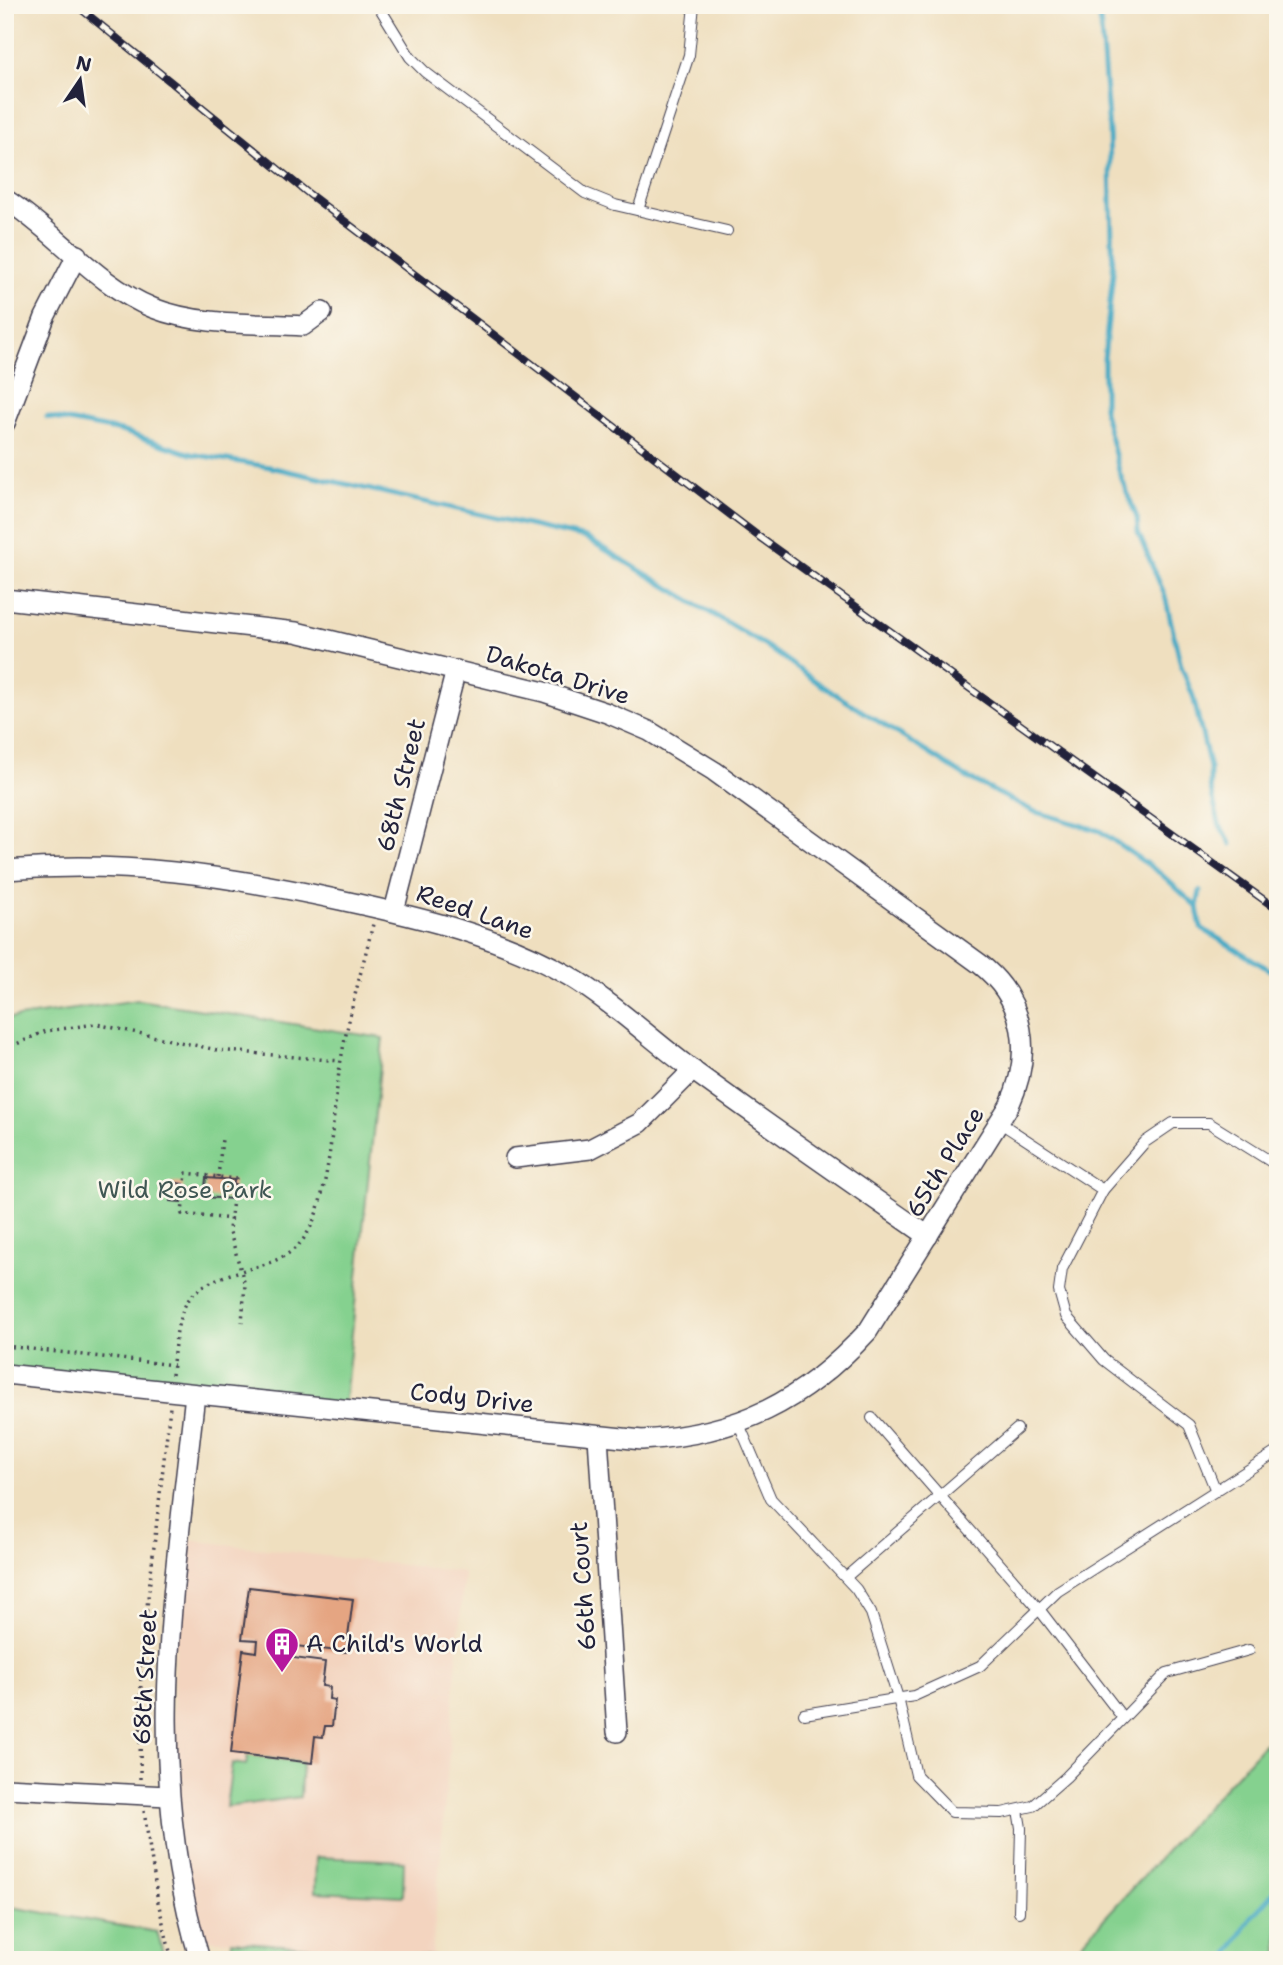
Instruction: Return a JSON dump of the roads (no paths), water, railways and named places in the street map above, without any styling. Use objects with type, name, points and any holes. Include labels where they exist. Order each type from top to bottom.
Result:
[{"type":"street","points":[[5,199],[132,298],[179,316],[303,326],[321,312]]},
{"type":"street","points":[[5,423],[45,317],[77,255]]},
{"type":"street","name":"Dakota Drive","points":[[5,599],[296,632],[564,697],[607,713],[688,754],[985,967],[1012,1000],[1024,1040]]},
{"type":"street","name":"68th Street","points":[[394,911],[456,670]]},
{"type":"street","name":"Reed Lane","points":[[5,870],[71,864],[148,868],[245,880],[394,911],[510,945],[571,978],[693,1070],[928,1236]]},
{"type":"street","name":"65th Place","points":[[888,1303],[999,1122],[1018,1086],[1024,1062],[1024,1040]]},
{"type":"street","points":[[515,1158],[590,1149],[640,1123],[693,1070]]},
{"type":"street","name":"Cody Drive","points":[[5,1374],[598,1437],[674,1438],[738,1424],[783,1403],[812,1385],[842,1360],[888,1303]]},
{"type":"street","name":"68th Street","points":[[195,1394],[166,1685],[168,1796],[177,1867],[200,1960]]},
{"type":"street","name":"66th Court","points":[[598,1437],[617,1732]]},
{"type":"street","points":[[5,1788],[168,1796]]},
{"type":"lane","points":[[377,5],[410,57],[425,72],[568,182],[607,202],[727,230]]},
{"type":"lane","points":[[638,210],[689,55],[694,5]]},
{"type":"lane","points":[[999,1122],[1103,1190]]},
{"type":"lane","points":[[1216,1491],[1189,1425],[1104,1360],[1066,1316],[1059,1291],[1062,1269],[1103,1190],[1145,1142],[1173,1123],[1209,1123],[1278,1166]]},
{"type":"lane","points":[[872,1418],[1039,1609],[1124,1718]]},
{"type":"lane","points":[[738,1424],[771,1499],[846,1577],[871,1613],[898,1698],[916,1775],[952,1812],[1002,1813],[1033,1806],[1167,1673],[1249,1650]]},
{"type":"lane","points":[[846,1577],[1017,1429]]},
{"type":"lane","points":[[804,1714],[914,1696],[980,1666],[1058,1591],[1278,1451]]},
{"type":"lane","points":[[1018,1810],[1021,1828],[1019,1912]]},
{"type":"waterway","points":[[1099,5],[1109,131],[1113,273],[1104,359],[1104,412],[1120,474],[1137,518],[1138,532],[1165,596],[1181,666],[1193,696],[1210,768],[1210,786],[1219,824],[1231,844]]},
{"type":"waterway","points":[[47,417],[121,431],[191,454],[270,467],[586,538],[769,648],[821,685],[966,777],[1033,811],[1100,831],[1161,874],[1197,907]]},
{"type":"waterway","points":[[1200,891],[1197,907],[1201,928],[1278,975]]},
{"type":"waterway","points":[[1225,1960],[1251,1918],[1278,1888]]},
{"type":"railway","points":[[76,5],[309,194],[762,539],[1278,910]]},
{"type":"place","name":"A Child's World","points":[[282,1674]]},
{"type":"park label","name":"Wild Rose Park","points":[[185,1190]]}]
